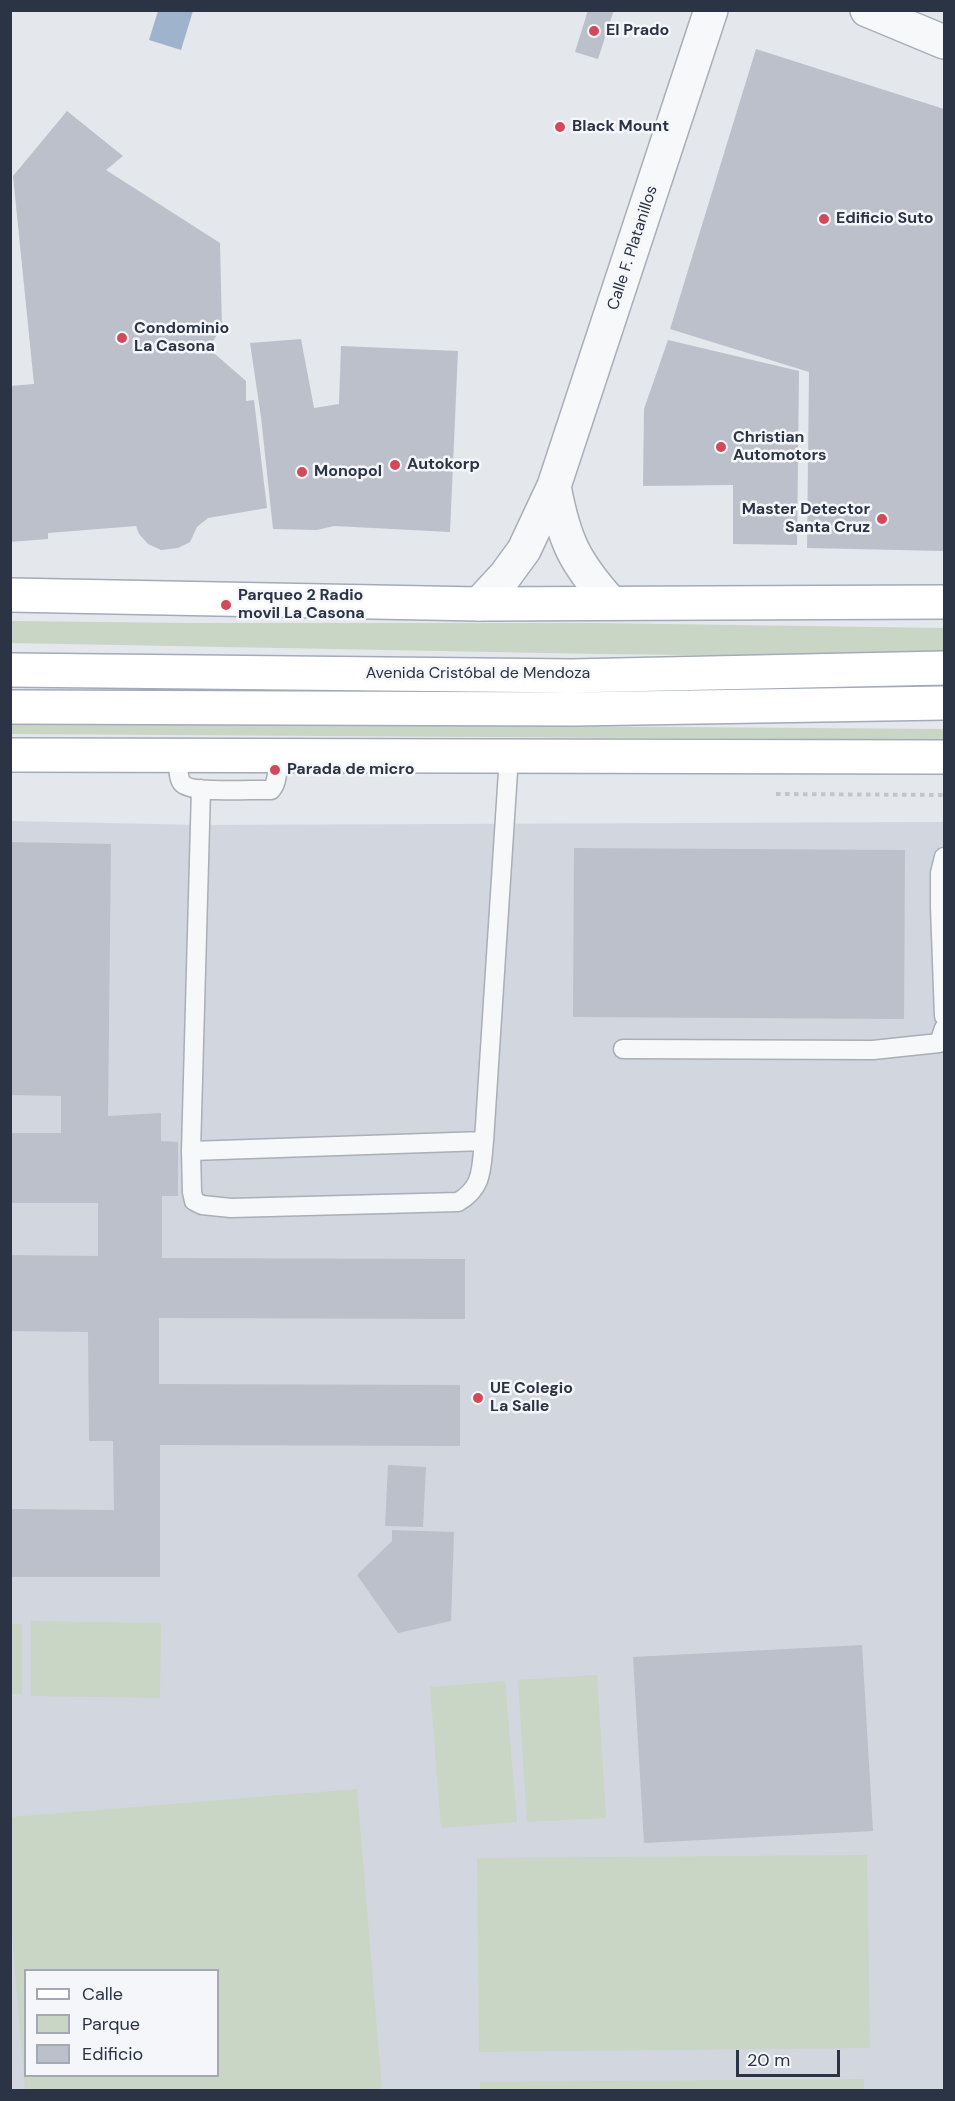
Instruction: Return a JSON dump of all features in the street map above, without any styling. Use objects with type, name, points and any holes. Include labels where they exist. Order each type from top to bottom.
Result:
[{"type":"main road","points":[[10,595],[479,604],[945,602]]},
{"type":"main road","name":"Avenida Cristóbal de Mendoza","points":[[10,670],[572,676],[945,668]]},
{"type":"main road","name":"Avenida Cristóbal de Mendoza","points":[[10,707],[574,709],[945,703]]},
{"type":"main road","points":[[10,755],[945,758]]},
{"type":"street","name":"Calle F. Platanillos","points":[[479,604],[505,576],[524,550],[554,486],[711,10]]},
{"type":"street","points":[[867,10],[945,42]]},
{"type":"street","name":"Calle F. Platanillos","points":[[554,486],[560,519],[571,549],[590,579],[611,603]]},
{"type":"lane","points":[[178,755],[180,781],[184,786],[201,789],[271,790],[277,779],[277,755]]},
{"type":"lane","points":[[201,789],[192,1151],[194,1201],[202,1205],[231,1208],[458,1202],[469,1196],[480,1177],[509,756]]},
{"type":"lane","points":[[945,857],[940,873],[945,1016]]},
{"type":"lane","points":[[623,1049],[873,1050],[939,1043],[945,1028]]},
{"type":"lane","points":[[192,1151],[484,1141]]},
{"type":"shaded area","name":"UE Colegio La Salle","points":[[11,821],[201,825],[944,822],[944,2090],[11,2090]]},
{"type":"green space","points":[[11,621],[598,623],[944,628],[944,658],[11,643]]},
{"type":"green space","points":[[10,722],[944,729],[944,740],[11,734]]},
{"type":"green space","points":[[31,1621],[161,1623],[160,1698],[31,1696]]},
{"type":"green space","points":[[10,1624],[22,1624],[22,1694],[11,1694]]},
{"type":"green space","points":[[597,1675],[606,1818],[527,1822],[518,1680]]},
{"type":"green space","points":[[505,1681],[517,1822],[441,1828],[430,1687]]},
{"type":"green space","points":[[357,1789],[382,2090],[25,2090],[11,1922],[11,1817]]},
{"type":"green space","points":[[867,1855],[870,2048],[479,2052],[477,1858]]},
{"type":"green space","points":[[864,2079],[864,2090],[480,2090],[480,2082]]},
{"type":"water","points":[[158,11],[193,11],[181,50],[149,40]]},
{"type":"building","name":"El Prado","points":[[588,10],[614,10],[598,59],[575,52]]},
{"type":"building","name":"Edificio Suto","points":[[756,49],[944,109],[944,551],[807,548],[809,372],[670,329]]},
{"type":"building","name":"Condominio La Casona","points":[[67,111],[123,156],[106,170],[220,243],[222,328],[208,348],[246,381],[246,401],[254,400],[267,508],[208,518],[197,527],[190,542],[178,548],[161,550],[148,544],[139,534],[136,526],[48,533],[48,539],[10,542],[10,386],[34,384],[13,176]]},
{"type":"building","name":"Autokorp","points":[[301,339],[314,408],[339,404],[341,346],[458,351],[450,532],[334,526],[317,530],[273,529],[261,417],[250,343]]},
{"type":"building","name":"Christian Automotors","points":[[668,340],[799,371],[797,545],[733,544],[733,485],[643,486],[644,409]]},
{"type":"building","points":[[10,842],[111,844],[108,1116],[161,1113],[161,1141],[178,1142],[178,1196],[162,1196],[162,1258],[465,1259],[465,1319],[159,1318],[159,1384],[460,1385],[460,1446],[160,1445],[160,1577],[10,1577],[10,1509],[114,1510],[113,1441],[89,1441],[88,1332],[10,1331],[10,1255],[98,1256],[98,1203],[10,1203],[10,1133],[61,1133],[61,1096],[10,1095]]},
{"type":"building","points":[[574,848],[905,850],[904,1019],[573,1017]]},
{"type":"building","points":[[388,1465],[426,1467],[423,1527],[385,1526]]},
{"type":"building","points":[[392,1530],[454,1532],[451,1621],[398,1633],[357,1575],[392,1541]]},
{"type":"building","points":[[862,1645],[873,1831],[644,1843],[633,1657]]},
{"type":"place","name":"El Prado","points":[[594,31]]},
{"type":"place","name":"Black Mount","points":[[560,127]]},
{"type":"place","name":"Edificio Suto","points":[[824,219]]},
{"type":"place","name":"Condominio La Casona","points":[[122,338]]},
{"type":"place","name":"Christian Automotors","points":[[721,447]]},
{"type":"place","name":"Autokorp","points":[[395,465]]},
{"type":"place","name":"Monopol","points":[[302,472]]},
{"type":"place","name":"Master Detector Santa Cruz","points":[[882,519]]},
{"type":"place","name":"Parqueo 2 Radio movil La Casona","points":[[226,605]]},
{"type":"place","name":"Parada de micro","points":[[275,770]]},
{"type":"place","name":"UE Colegio La Salle","points":[[478,1398]]}]
